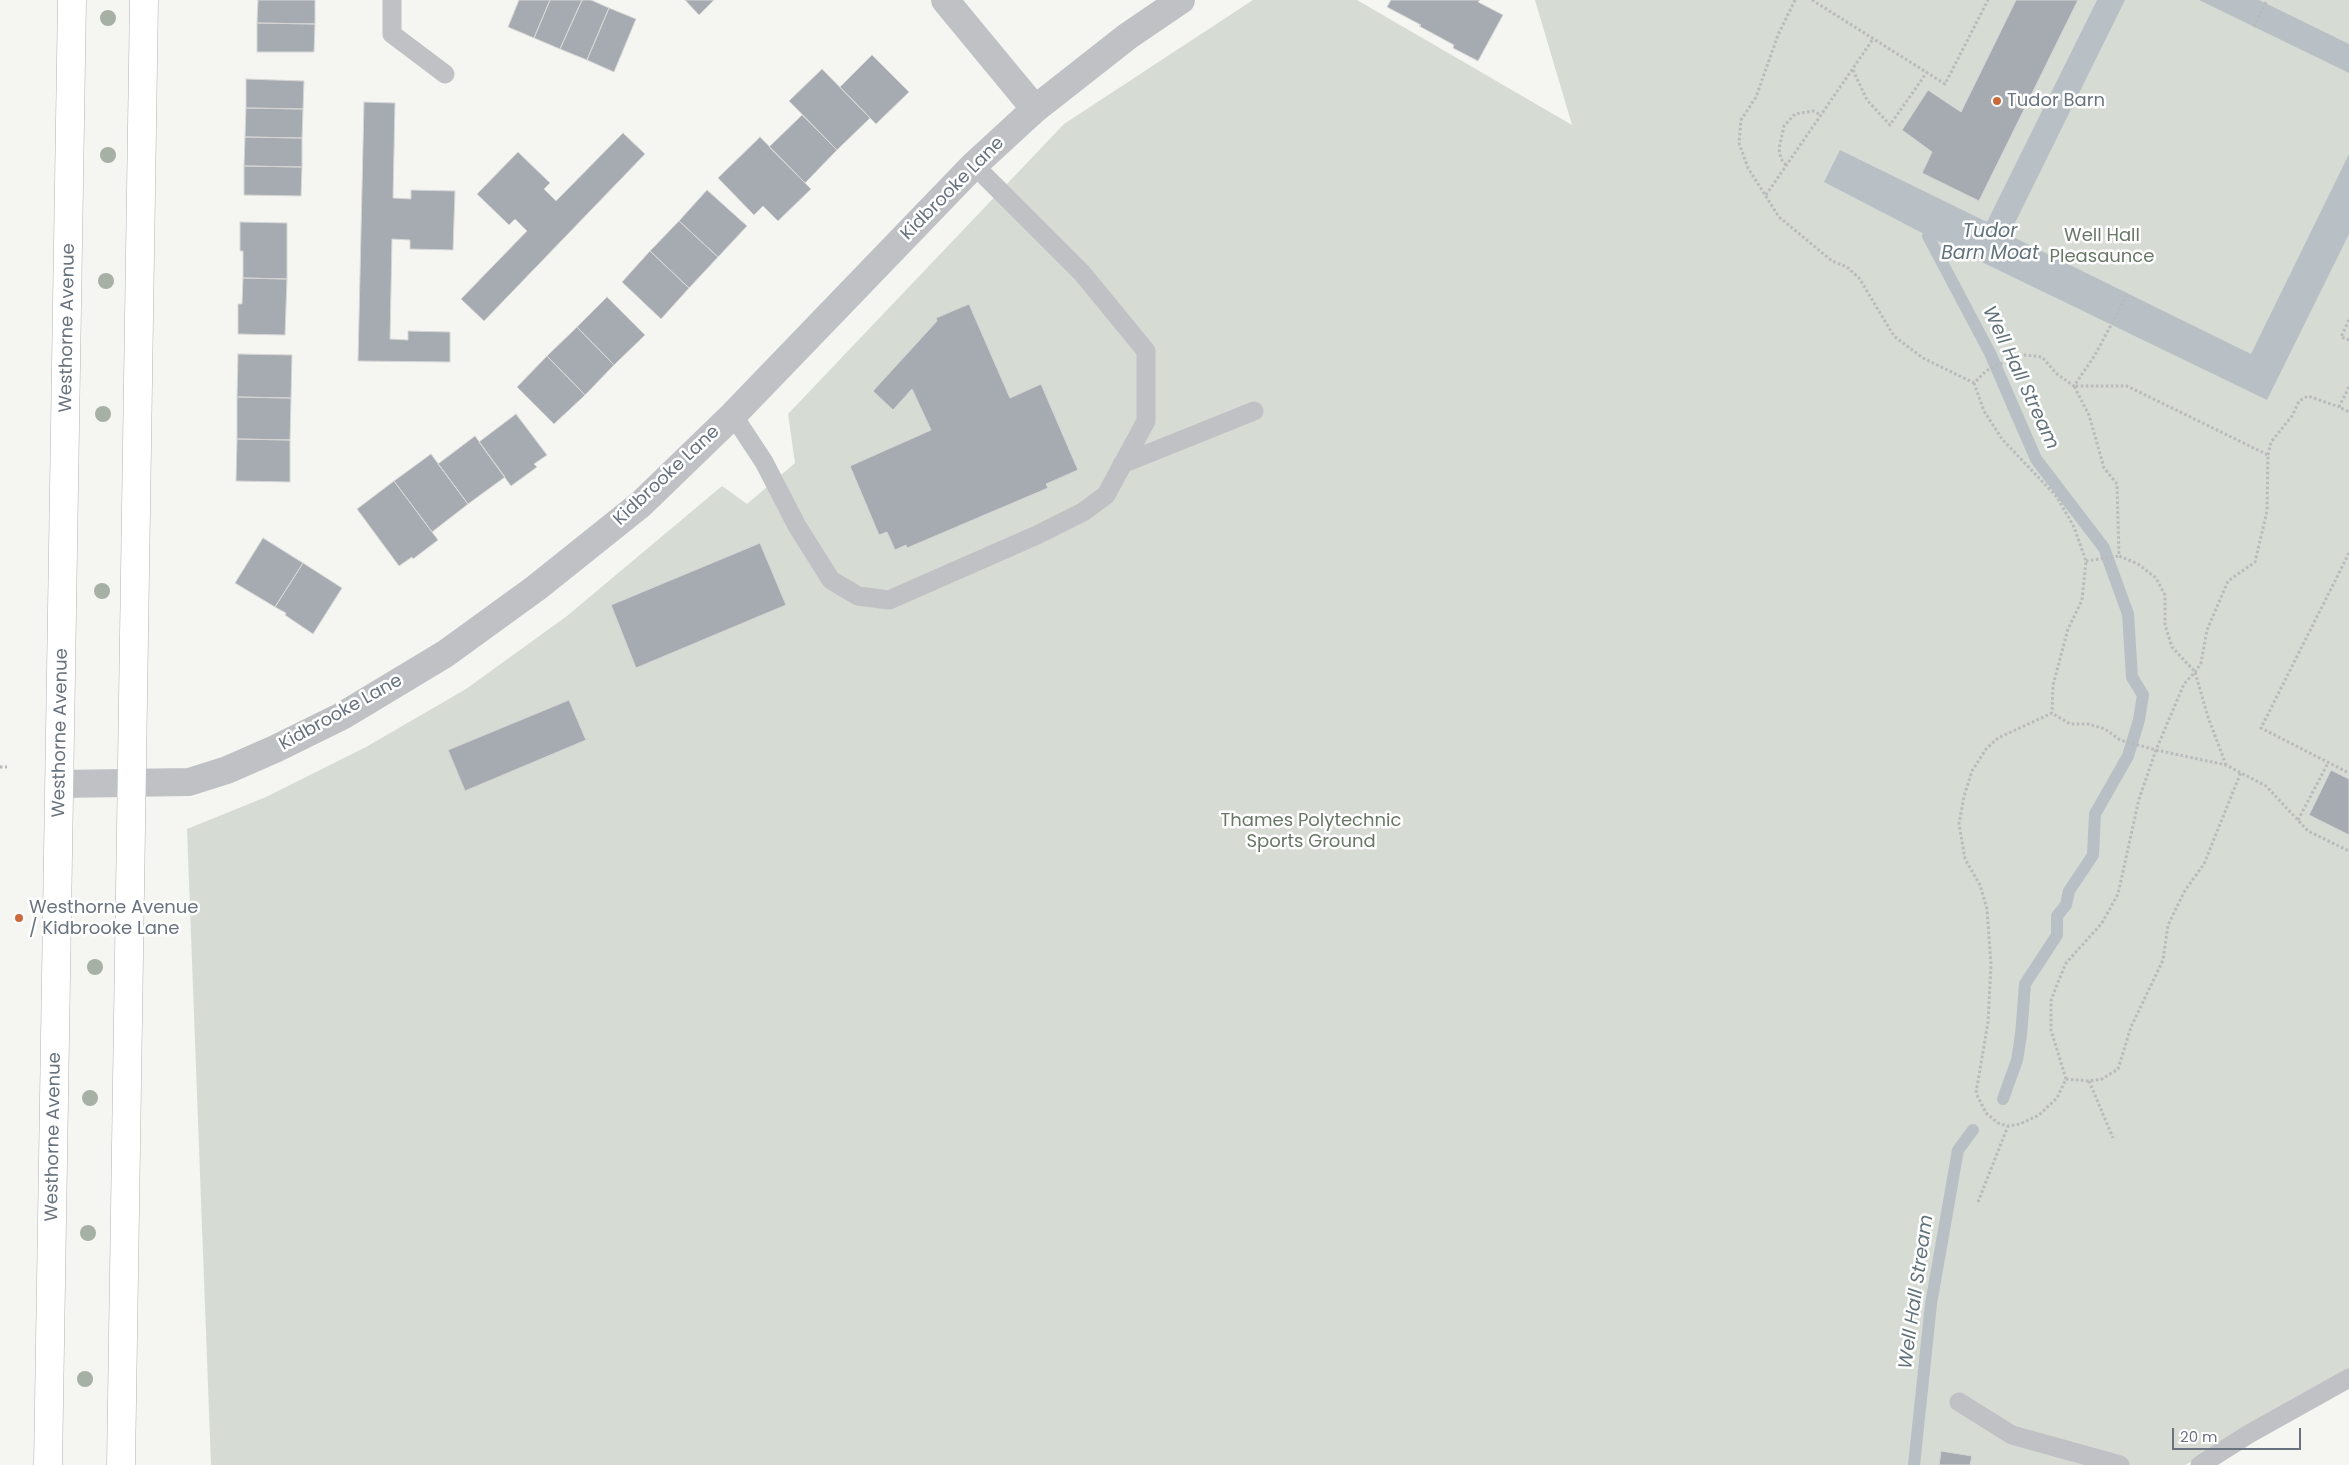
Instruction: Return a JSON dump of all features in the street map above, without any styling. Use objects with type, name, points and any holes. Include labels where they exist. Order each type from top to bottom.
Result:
[{"type":"highway","name":"Westhorne Avenue","points":[[48,1465],[72,0]]},
{"type":"highway","points":[[120,1465],[144,0]]},
{"type":"street","points":[[945,0],[1035,109]]},
{"type":"street","name":"Kidbrooke Lane","points":[[60,784],[189,782],[217,773],[275,749],[350,712],[445,654],[536,588],[641,504],[733,415],[974,164],[1035,109],[1128,36],[1181,0]]},
{"type":"lane","points":[[392,0],[392,34],[445,74]]},
{"type":"lane","points":[[733,415],[764,462],[797,526],[831,580],[858,596],[889,600],[1028,539],[1084,512],[1106,495],[1146,421],[1146,351],[1082,273],[974,164]]},
{"type":"lane","points":[[1122,464],[1254,411]]},
{"type":"lane","points":[[2200,1465],[2249,1434],[2349,1378]]},
{"type":"lane","points":[[1959,1402],[2012,1435],[2120,1465]]},
{"type":"path","points":[[1795,0],[1778,35],[1756,97],[1741,120],[1739,143],[1748,168],[1779,217],[1832,261],[1847,267],[1859,278],[1894,336],[1923,358],[1974,383],[1984,411],[2002,439],[2057,498],[2074,527],[2086,561],[2082,600],[2068,629],[2053,685],[2052,713]]},
{"type":"path","points":[[1812,0],[1945,84],[1988,0]]},
{"type":"path","points":[[2254,27],[2267,0]]},
{"type":"path","points":[[1766,195],[1873,39]]},
{"type":"path","points":[[1852,70],[1867,100],[1890,125],[1927,72]]},
{"type":"path","points":[[1786,165],[1781,158],[1779,149],[1784,126],[1795,114],[1813,111],[1821,115]]},
{"type":"path","points":[[2074,386],[2095,355],[2128,293]]},
{"type":"path","points":[[2349,320],[2341,337],[2349,340]]},
{"type":"path","points":[[1974,383],[1986,372],[2008,359],[2025,355],[2042,357],[2057,374],[2074,386],[2088,415],[2104,468],[2117,484],[2119,556]]},
{"type":"path","points":[[2074,386],[2127,386],[2268,454]]},
{"type":"path","points":[[2338,407],[2349,387]]},
{"type":"path","points":[[2052,713],[1998,738],[1986,749],[1972,771],[1964,796],[1959,824],[1965,859],[1980,885],[1987,909],[1991,966],[1988,1022],[1979,1064],[1976,1093],[1986,1113],[1998,1123],[2008,1126],[2040,1115],[2058,1098],[2066,1079],[2051,1030],[2051,1001],[2066,963],[2102,923],[2118,894],[2139,799],[2156,750],[2184,684],[2201,663],[2207,630],[2228,581],[2255,562],[2267,511],[2268,454],[2271,442],[2292,416],[2299,401],[2308,396],[2349,412]]},
{"type":"path","points":[[2349,553],[2261,728],[2349,774]]},
{"type":"path","points":[[2086,561],[2119,556],[2138,564],[2156,578],[2165,595],[2165,625],[2172,647],[2195,672],[2208,717],[2226,765]]},
{"type":"path","points":[[2052,713],[2070,724],[2088,724],[2105,729],[2120,740],[2226,765],[2242,772],[2266,786],[2308,831],[2349,851]]},
{"type":"path","points":[[2298,820],[2328,763]]},
{"type":"path","points":[[0,767],[7,767]]},
{"type":"path","points":[[2066,1079],[2089,1081],[2102,1079],[2118,1068],[2132,1026],[2163,960],[2168,924],[2184,892],[2204,864],[2242,772]]},
{"type":"path","points":[[2089,1081],[2113,1138]]},
{"type":"path","points":[[1978,1202],[2008,1126]]},
{"type":"green space","name":"Thames Polytechnic Sports Ground","points":[[1253,0],[1357,0],[1572,125],[1535,0],[2349,0],[2349,1374],[2185,1465],[211,1465],[187,829],[266,797],[366,747],[466,689],[567,616],[722,486],[747,504],[795,463],[788,414],[1064,124]]},
{"type":"water","name":"Tudor Barn Moat","points":[[2097,0],[2125,0],[2009,235],[2251,354],[2349,154],[2349,234],[2267,400],[1928,236],[1824,182],[1840,150],[1987,222]]},
{"type":"water","points":[[2199,0],[2259,0],[2349,44],[2349,73]]},
{"type":"building","points":[[258,0],[315,0],[315,24],[257,23]]},
{"type":"building","points":[[519,0],[550,0],[534,38],[508,27]]},
{"type":"building","points":[[550,0],[582,0],[560,49],[534,38]]},
{"type":"building","points":[[582,0],[591,0],[609,8],[587,60],[560,49]]},
{"type":"building","points":[[685,0],[714,0],[699,15]]},
{"type":"building","points":[[1391,0],[1480,0],[1478,2],[1503,15],[1478,61],[1453,48],[1454,45],[1419,26],[1421,25],[1387,7]]},
{"type":"building","name":"Tudor Barn","points":[[2016,0],[2078,0],[1979,201],[1922,173],[1932,152],[1902,130],[1928,90],[1961,112]]},
{"type":"building","points":[[609,8],[636,19],[614,72],[587,60]]},
{"type":"building","points":[[257,23],[315,24],[314,52],[257,52]]},
{"type":"building","points":[[872,55],[909,92],[876,124],[840,87]]},
{"type":"building","points":[[822,69],[870,118],[837,150],[789,101]]},
{"type":"building","points":[[246,79],[304,81],[303,109],[246,108]]},
{"type":"building","points":[[364,102],[395,103],[393,198],[411,199],[411,190],[455,191],[453,250],[410,249],[410,240],[392,239],[390,339],[408,340],[408,331],[450,332],[450,362],[358,361]]},
{"type":"building","points":[[246,108],[303,109],[302,138],[245,137]]},
{"type":"building","points":[[802,115],[837,150],[805,183],[769,147]]},
{"type":"building","points":[[623,133],[645,154],[484,321],[461,299],[527,231],[515,219],[509,225],[477,194],[518,152],[550,183],[544,189],[556,201]]},
{"type":"building","points":[[245,137],[302,138],[302,167],[244,166]]},
{"type":"building","points":[[760,137],[811,189],[778,221],[763,206],[754,215],[718,178]]},
{"type":"building","points":[[244,166],[302,167],[301,196],[244,195]]},
{"type":"building","points":[[707,190],[747,226],[718,257],[679,221]]},
{"type":"building","points":[[679,221],[718,257],[689,288],[650,251]]},
{"type":"building","points":[[240,222],[287,223],[287,279],[243,278],[243,251],[240,251]]},
{"type":"building","points":[[650,251],[689,288],[661,319],[622,282]]},
{"type":"building","points":[[243,278],[287,279],[285,335],[238,334],[238,304],[242,304]]},
{"type":"building","points":[[607,297],[645,335],[614,365],[577,327]]},
{"type":"building","points":[[969,304],[1010,398],[1041,384],[1078,470],[1046,484],[1048,488],[907,548],[906,545],[895,550],[887,532],[879,535],[850,466],[931,430],[912,389],[893,410],[873,391],[937,321],[936,318]]},
{"type":"building","points":[[577,327],[614,365],[585,395],[547,356]]},
{"type":"building","points":[[238,354],[292,355],[291,398],[237,397]]},
{"type":"building","points":[[547,356],[585,395],[554,424],[517,387]]},
{"type":"building","points":[[237,397],[291,398],[290,440],[237,439]]},
{"type":"building","points":[[516,414],[547,455],[534,464],[537,467],[511,486],[479,442]]},
{"type":"building","points":[[475,436],[505,477],[468,504],[438,464]]},
{"type":"building","points":[[237,439],[290,440],[290,482],[236,481]]},
{"type":"building","points":[[431,454],[468,504],[432,532],[394,481]]},
{"type":"building","points":[[394,481],[438,540],[413,559],[412,557],[399,566],[357,509]]},
{"type":"building","points":[[263,538],[303,563],[275,607],[235,583]]},
{"type":"building","points":[[760,543],[786,605],[636,668],[611,605]]},
{"type":"building","points":[[303,563],[342,588],[313,634],[275,607]]},
{"type":"building","points":[[569,700],[586,740],[465,791],[448,750]]},
{"type":"building","points":[[2331,770],[2349,779],[2349,835],[2309,815]]},
{"type":"building","points":[[1941,1451],[1972,1456],[1970,1465],[1939,1465]]},
{"type":"waterway","name":"Well Hall Stream","points":[[1937,221],[1928,236],[1990,353],[2036,459],[2104,548],[2128,614],[2132,677],[2143,695],[2139,720],[2128,756],[2095,814],[2093,855],[2069,891],[2066,905],[2057,916],[2057,935],[2025,984],[2017,1060],[2003,1099]]},
{"type":"waterway","name":"Well Hall Stream","points":[[1914,1465],[1931,1304],[1958,1150],[1973,1130]]},
{"type":"place","name":"Tudor Barn","points":[[1997,101]]},
{"type":"place","name":"Westhorne Avenue / Kidbrooke Lane","points":[[19,918]]},
{"type":"park label","name":"Well Hall Pleasaunce","points":[[2102,246]]}]
